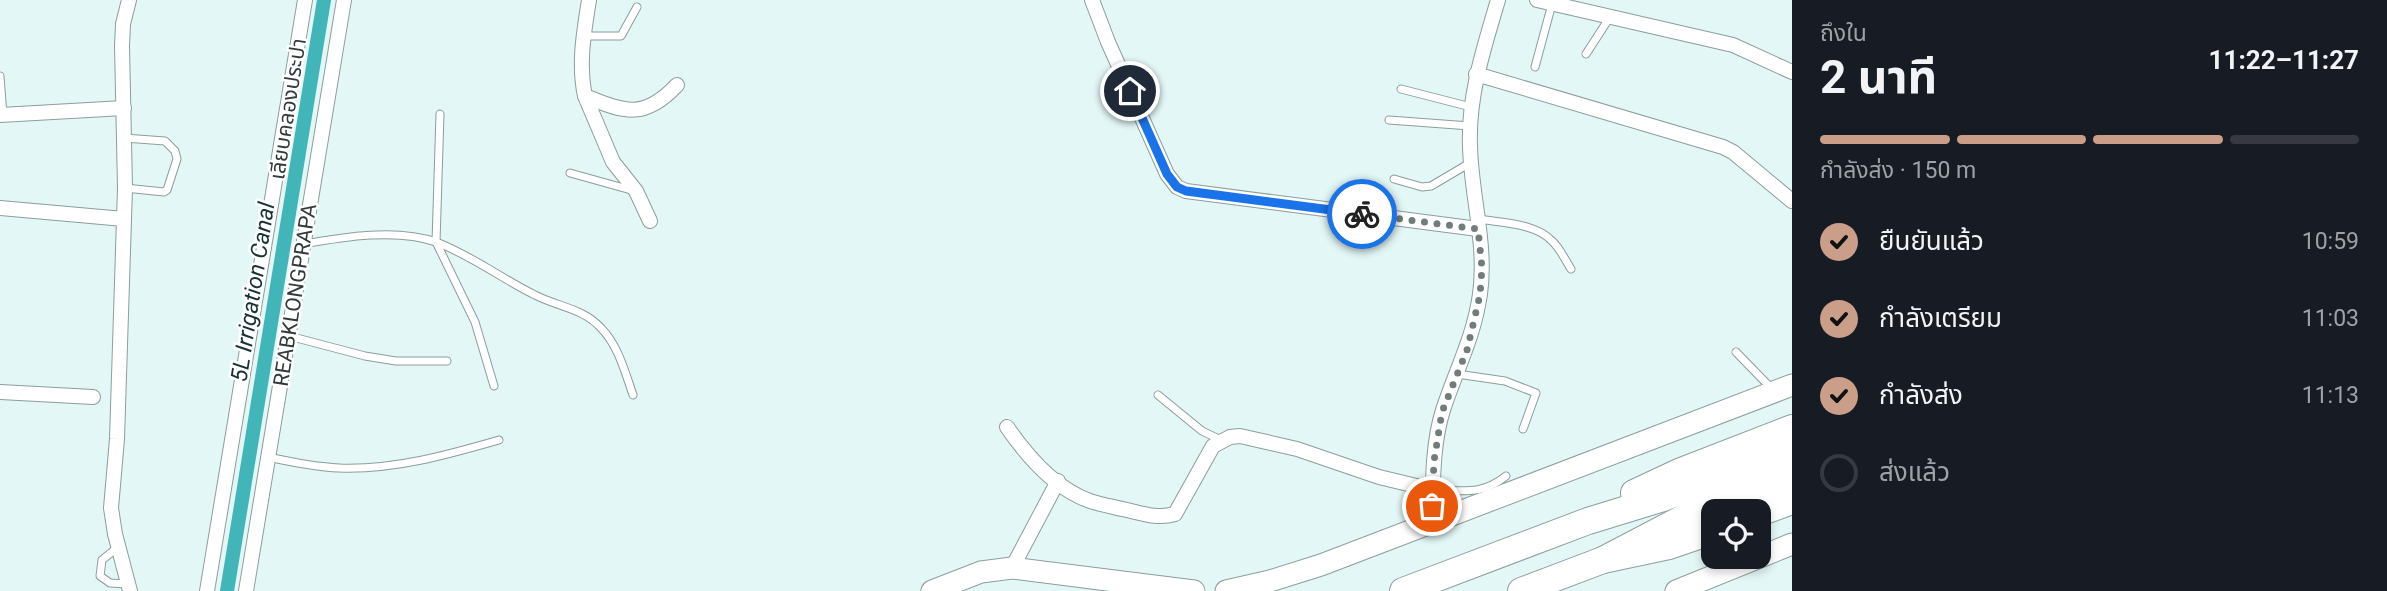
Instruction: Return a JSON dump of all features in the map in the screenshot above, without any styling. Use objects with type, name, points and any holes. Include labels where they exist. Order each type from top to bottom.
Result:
[{"type":"highway","points":[[1588,521],[1666,477],[1792,428]]},
{"type":"highway","points":[[1403,591],[1588,521],[1663,498],[1792,449]]},
{"type":"highway","points":[[1521,591],[1602,560],[1687,516],[1792,476]]},
{"type":"highway","points":[[1771,509],[1792,501]]},
{"type":"highway","points":[[1602,560],[1670,545],[1701,535]]},
{"type":"main road","points":[[1226,591],[1321,565],[1786,385]]},
{"type":"main road","points":[[1676,591],[1792,544]]},
{"type":"main road","points":[[933,591],[981,572],[1012,568],[1194,591]]},
{"type":"street","points":[[129,0],[123,24],[125,188],[117,439],[111,508],[118,547],[130,588]]},
{"type":"street","name":"เลียบคลองประปา","points":[[207,591],[306,0]]},
{"type":"street","name":"REABKLONGPRAPA","points":[[246,591],[344,0]]},
{"type":"street","points":[[589,0],[581,78],[613,162],[635,191],[650,222]]},
{"type":"street","points":[[1092,0],[1167,174],[1177,187],[1186,191],[1477,224]]},
{"type":"street","points":[[1432,521],[1440,423],[1467,350],[1480,295],[1482,268],[1471,162],[1471,107],[1476,74],[1498,0]]},
{"type":"street","points":[[1537,0],[1552,4],[1589,6],[1610,17],[1733,45],[1791,69]]},
{"type":"street","points":[[1476,74],[1723,146],[1792,201]]},
{"type":"street","points":[[586,96],[617,107],[647,109],[665,98],[677,85]]},
{"type":"street","points":[[2,115],[124,108]]},
{"type":"street","points":[[0,208],[124,219]]},
{"type":"street","points":[[0,392],[93,397]]},
{"type":"street","points":[[1007,427],[1035,463],[1077,495],[1156,517],[1175,514],[1213,446],[1230,437],[1240,436],[1297,449],[1379,477],[1433,490]]},
{"type":"street","points":[[1012,568],[1058,481]]},
{"type":"lane","points":[[1535,67],[1552,4]]},
{"type":"lane","points":[[584,36],[621,36],[637,7]]},
{"type":"lane","points":[[1586,54],[1610,17]]},
{"type":"lane","points":[[0,76],[2,115]]},
{"type":"lane","points":[[1401,89],[1471,107]]},
{"type":"lane","points":[[440,114],[436,242],[475,322],[494,386]]},
{"type":"lane","points":[[1390,120],[1470,126]]},
{"type":"lane","points":[[124,138],[164,141],[175,150],[177,159],[164,192],[125,188]]},
{"type":"lane","points":[[1394,179],[1422,187],[1431,186],[1471,162]]},
{"type":"lane","points":[[570,173],[635,191]]},
{"type":"lane","points":[[1477,224],[1523,227],[1544,234],[1553,241],[1571,269]]},
{"type":"lane","points":[[303,244],[360,236],[412,237],[436,242],[542,299],[581,311],[602,328],[618,354],[633,395]]},
{"type":"lane","points":[[288,336],[365,356],[396,361],[447,361]]},
{"type":"lane","points":[[1736,352],[1786,385]]},
{"type":"lane","points":[[1457,374],[1505,381],[1536,393],[1523,429]]},
{"type":"lane","points":[[1158,395],[1202,431],[1222,441]]},
{"type":"lane","points":[[268,457],[313,466],[364,468],[416,461],[499,440]]},
{"type":"lane","points":[[1433,490],[1481,491],[1506,476]]},
{"type":"lane","points":[[118,547],[102,560],[100,576],[110,583],[130,588]]},
{"type":"waterway","name":"5L Irrigation Canal","points":[[227,591],[324,0]]},
{"type":"way so far","points":[[1362,214],[1478,229],[1482,268],[1480,295],[1467,350],[1442,412],[1434,461],[1432,506]]},
{"type":"route","points":[[1130,91],[1167,174],[1177,187],[1186,191],[1362,214]]}]
